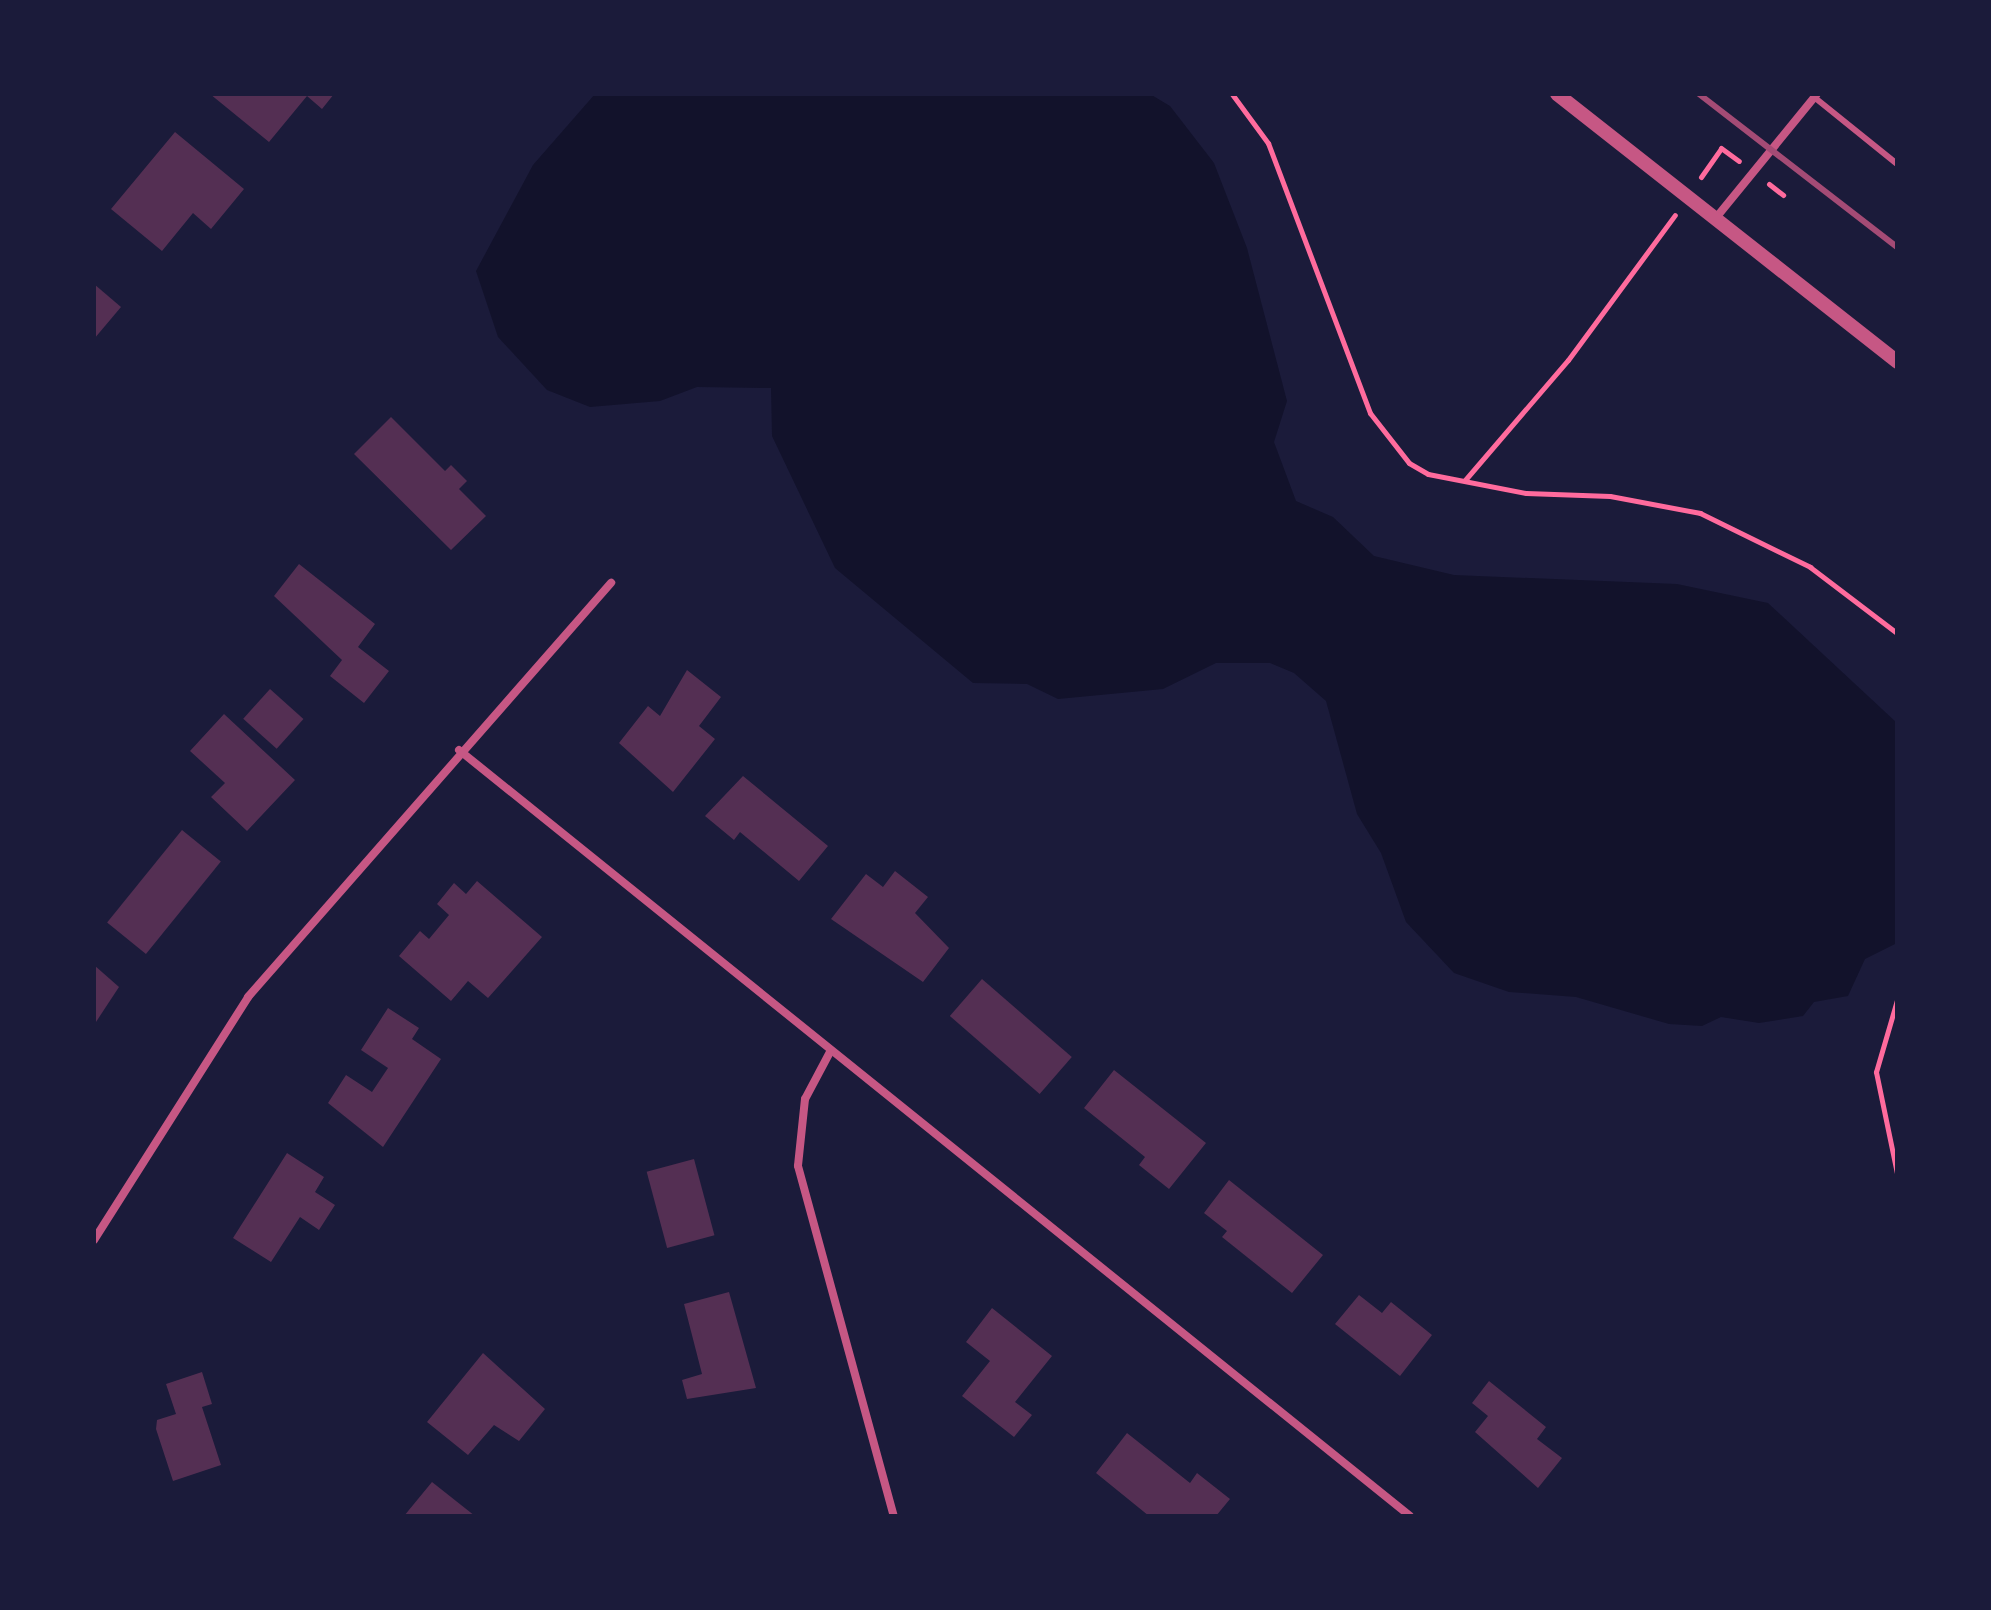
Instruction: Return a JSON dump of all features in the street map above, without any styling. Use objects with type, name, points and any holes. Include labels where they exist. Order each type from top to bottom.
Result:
[{"type":"street","points":[[1557,94],[1897,362]]},
{"type":"street","points":[[1715,219],[1815,96]]},
{"type":"street","points":[[94,1240],[248,997],[459,750],[611,583]]},
{"type":"street","points":[[459,750],[830,1052],[1410,1516]]},
{"type":"street","points":[[830,1052],[805,1099],[798,1166],[894,1516]]},
{"type":"lane","points":[[1815,96],[1897,164]]},
{"type":"path","points":[[1232,94],[1268,143],[1378,426],[1409,463],[1465,480],[1700,513],[1810,567],[1897,633]]},
{"type":"path","points":[[1465,480],[1663,234]]},
{"type":"path","points":[[1897,1000],[1876,1072],[1897,1173]]},
{"type":"shaded area","points":[[595,94],[1150,94],[1170,106],[1214,163],[1247,248],[1287,401],[1274,442],[1296,501],[1333,517],[1374,556],[1454,575],[1677,584],[1768,603],[1897,723],[1895,944],[1865,959],[1848,996],[1814,1002],[1803,1016],[1759,1023],[1721,1017],[1702,1026],[1669,1024],[1576,997],[1509,992],[1454,973],[1406,922],[1381,853],[1357,814],[1326,701],[1294,673],[1270,663],[1216,663],[1163,689],[1058,699],[1027,684],[973,683],[835,568],[772,436],[771,388],[697,387],[660,401],[590,407],[547,390],[498,337],[476,271],[533,165]]},
{"type":"building","points":[[210,94],[334,94],[322,109],[307,96],[269,142]]},
{"type":"building","points":[[175,132],[244,189],[211,229],[193,213],[162,251],[111,209]]},
{"type":"building","points":[[94,284],[121,307],[94,339]]},
{"type":"building","points":[[391,417],[445,471],[451,465],[467,481],[459,489],[486,516],[451,550],[354,454]]},
{"type":"building","points":[[299,564],[375,624],[358,647],[389,671],[364,703],[330,676],[342,660],[274,596]]},
{"type":"building","points":[[687,670],[721,697],[699,726],[715,739],[673,792],[619,743],[648,706],[660,716]]},
{"type":"building","points":[[270,689],[303,719],[277,749],[243,719]]},
{"type":"building","points":[[224,714],[295,780],[247,831],[211,797],[225,783],[190,751]]},
{"type":"building","points":[[743,776],[828,846],[799,881],[740,832],[734,840],[705,816]]},
{"type":"building","points":[[182,830],[221,861],[146,954],[107,922]]},
{"type":"building","points":[[895,871],[928,897],[915,913],[949,948],[923,982],[831,919],[866,874],[883,887]]},
{"type":"building","points":[[477,881],[542,937],[488,998],[468,981],[451,1001],[399,956],[420,931],[429,939],[449,915],[437,904],[454,883],[466,894]]},
{"type":"building","points":[[94,965],[119,987],[94,1025]]},
{"type":"building","points":[[982,979],[1072,1057],[1040,1094],[950,1016]]},
{"type":"building","points":[[388,1008],[419,1028],[412,1039],[441,1059],[383,1147],[328,1103],[346,1075],[372,1092],[388,1068],[361,1050]]},
{"type":"building","points":[[1114,1070],[1206,1143],[1169,1189],[1139,1165],[1145,1157],[1084,1108]]},
{"type":"building","points":[[287,1153],[324,1177],[315,1192],[335,1205],[319,1230],[300,1217],[271,1262],[233,1238]]},
{"type":"building","points":[[694,1159],[714,1235],[667,1248],[647,1172]]},
{"type":"building","points":[[1229,1180],[1323,1255],[1292,1293],[1222,1237],[1227,1231],[1204,1213]]},
{"type":"building","points":[[729,1292],[756,1388],[687,1399],[682,1380],[702,1374],[684,1304]]},
{"type":"building","points":[[1359,1295],[1382,1313],[1391,1302],[1432,1335],[1400,1376],[1335,1324]]},
{"type":"building","points":[[992,1308],[1052,1356],[1015,1402],[1032,1415],[1014,1437],[962,1396],[990,1361],[966,1342]]},
{"type":"building","points":[[483,1353],[545,1409],[519,1441],[494,1425],[468,1455],[427,1422]]},
{"type":"building","points":[[202,1372],[212,1404],[202,1407],[221,1465],[173,1481],[156,1429],[157,1420],[176,1414],[166,1384]]},
{"type":"building","points":[[1489,1381],[1546,1427],[1537,1439],[1562,1458],[1538,1488],[1475,1432],[1488,1416],[1472,1403]]},
{"type":"building","points":[[1127,1433],[1190,1483],[1197,1473],[1230,1499],[1216,1516],[1149,1516],[1096,1473]]},
{"type":"building","points":[[432,1482],[475,1516],[404,1516]]},
{"type":"railway","points":[[1699,94],[1897,247]]}]
